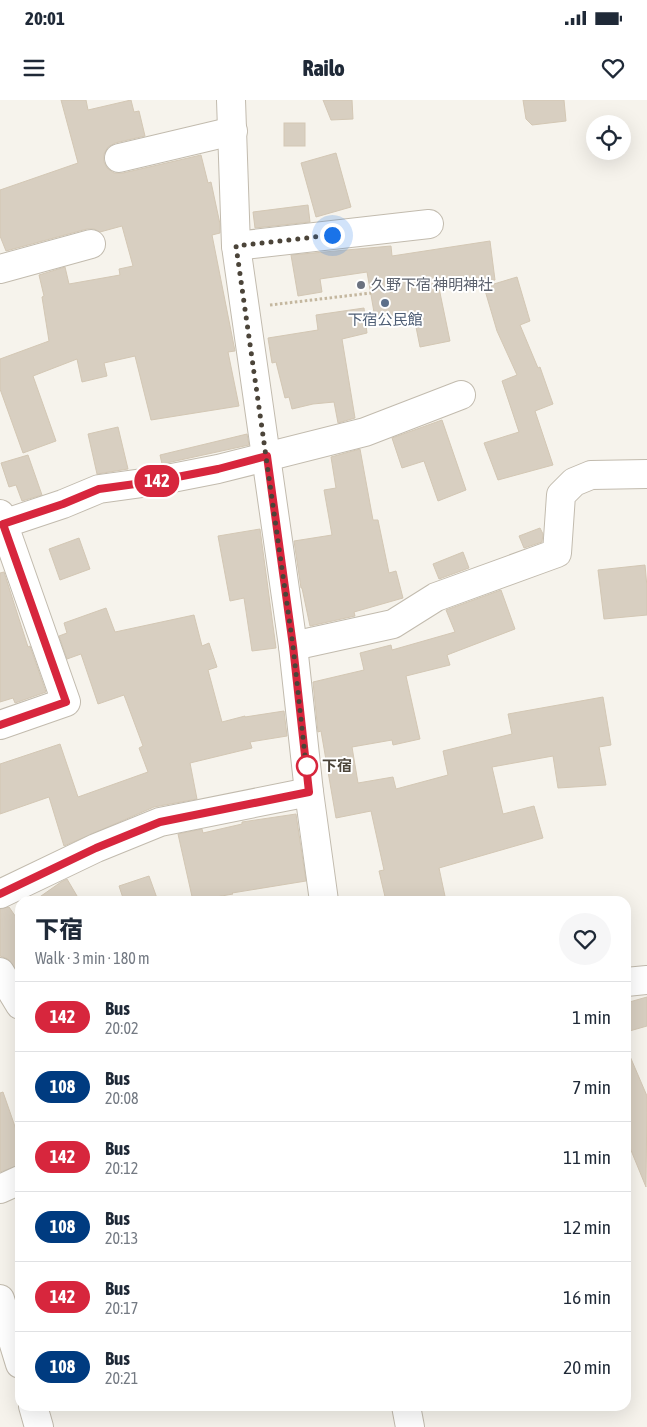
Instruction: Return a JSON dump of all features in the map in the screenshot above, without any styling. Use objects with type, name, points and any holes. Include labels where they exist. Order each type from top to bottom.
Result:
[{"type":"street","points":[[231,100],[236,246],[293,646],[309,792],[323,896]]},
{"type":"street","points":[[119,158],[233,131]]},
{"type":"street","points":[[236,246],[429,224]]},
{"type":"street","points":[[0,268],[91,244]]},
{"type":"street","points":[[0,725],[66,702],[2,519],[63,504],[99,489],[157,481],[218,469],[365,432],[461,395]]},
{"type":"street","points":[[293,646],[393,624],[436,597],[557,553],[561,496],[574,482],[591,475],[647,474]]},
{"type":"street","points":[[0,894],[96,848],[160,822],[309,792]]},
{"type":"street","points":[[0,972],[15,998]]},
{"type":"street","points":[[631,982],[647,980]]},
{"type":"street","points":[[0,1189],[15,1182]]},
{"type":"street","points":[[0,1299],[15,1348]]},
{"type":"street","points":[[34,1411],[39,1427]]},
{"type":"street","points":[[407,1411],[410,1427]]},
{"type":"path","points":[[244,308],[371,293]]},
{"type":"building","points":[[61,100],[86,100],[88,110],[131,100],[134,112],[139,111],[145,136],[115,143],[108,147],[104,154],[104,162],[107,168],[114,173],[123,173],[201,155],[208,183],[211,182],[220,224],[220,233],[212,235],[235,351],[228,352],[239,406],[151,420],[135,356],[104,363],[107,376],[82,382],[77,359],[33,376],[56,441],[23,453],[0,389],[0,359],[49,341],[42,297],[44,296],[39,275],[65,267],[69,284],[120,275],[119,269],[133,266],[122,226],[100,232],[94,229],[87,229],[6,251],[0,236],[0,190],[78,163]]},
{"type":"building","points":[[323,100],[352,100],[353,119],[331,120]]},
{"type":"building","points":[[523,100],[564,100],[566,121],[532,125],[526,119]]},
{"type":"building","points":[[284,123],[305,123],[305,146],[284,146]]},
{"type":"building","points":[[336,153],[351,207],[316,217],[301,163]]},
{"type":"building","points":[[308,205],[310,222],[255,228],[253,212]]},
{"type":"building","points":[[490,241],[495,280],[439,288],[450,341],[420,347],[413,312],[375,318],[367,272],[320,279],[322,292],[298,296],[291,255],[391,246],[392,256]]},
{"type":"building","points":[[517,277],[530,321],[520,325],[538,368],[540,367],[553,404],[535,411],[553,465],[498,480],[484,443],[519,432],[502,381],[517,375],[497,331],[484,287]]},
{"type":"building","points":[[364,308],[367,333],[342,339],[355,418],[338,423],[334,402],[292,409],[289,397],[285,398],[276,362],[272,363],[268,338],[318,330],[316,315]]},
{"type":"building","points":[[442,420],[466,490],[438,501],[424,461],[402,468],[392,438]]},
{"type":"building","points":[[118,427],[128,469],[97,474],[88,434]]},
{"type":"building","points":[[247,434],[249,445],[162,464],[160,455]]},
{"type":"building","points":[[360,449],[373,520],[378,520],[389,573],[396,571],[403,598],[354,612],[355,616],[310,626],[301,588],[294,541],[332,535],[324,490],[336,488],[331,457]]},
{"type":"building","points":[[28,455],[42,495],[22,501],[16,485],[9,487],[1,463]]},
{"type":"building","points":[[540,528],[543,534],[542,542],[524,548],[519,536]]},
{"type":"building","points":[[260,529],[276,648],[252,651],[244,598],[230,601],[218,536]]},
{"type":"building","points":[[79,538],[90,569],[60,580],[49,549]]},
{"type":"building","points":[[463,552],[469,568],[439,579],[433,564]]},
{"type":"building","points":[[645,565],[647,615],[604,619],[598,570]]},
{"type":"building","points":[[4,572],[28,647],[30,646],[46,692],[15,703],[13,698],[0,702],[0,573]]},
{"type":"building","points":[[501,590],[515,629],[447,655],[450,665],[406,676],[420,739],[393,745],[392,740],[352,747],[358,783],[393,777],[396,789],[448,775],[443,751],[512,734],[508,714],[603,697],[611,745],[599,747],[606,785],[558,788],[553,756],[492,767],[503,814],[534,806],[543,838],[439,868],[445,896],[385,896],[379,871],[384,870],[371,811],[336,818],[321,731],[318,732],[313,682],[364,670],[360,653],[391,645],[392,650],[455,632],[446,610]]},
{"type":"building","points":[[106,608],[115,632],[194,615],[202,646],[209,643],[217,667],[208,670],[222,722],[245,716],[284,711],[287,736],[250,742],[252,748],[190,763],[197,799],[154,807],[64,846],[49,797],[0,814],[0,764],[60,744],[78,797],[148,772],[139,748],[143,746],[124,695],[98,704],[81,654],[67,659],[59,636],[67,633],[64,623]]},
{"type":"building","points":[[296,814],[306,881],[222,896],[192,896],[178,834],[202,829],[203,833],[242,824],[242,822]]},
{"type":"building","points":[[149,876],[156,896],[122,896],[119,886]]},
{"type":"building","points":[[67,879],[77,896],[41,896]]},
{"type":"building","points":[[9,907],[15,916],[15,968],[8,959],[0,956],[0,909]]},
{"type":"building","points":[[647,997],[647,1026],[631,1031],[631,1002]]},
{"type":"building","points":[[631,1059],[647,1096],[646,1187],[631,1150]]},
{"type":"building","points":[[3,1092],[15,1127],[15,1167],[0,1172],[0,1093]]},
{"type":"bus line","name":"142","points":[[0,725],[66,702],[3,524],[63,504],[99,489],[157,481],[218,469],[267,456],[293,646],[309,792],[160,822],[96,848],[0,894]]},
{"type":"place","name":"久野下宿 神明神社","points":[[361,285]]},
{"type":"place","name":"下宿公民館","points":[[385,303]]},
{"type":"place","name":"下宿","points":[[307,766]]},
{"type":"route","points":[[307,766],[307,774],[293,646],[236,246],[332,235]]}]
